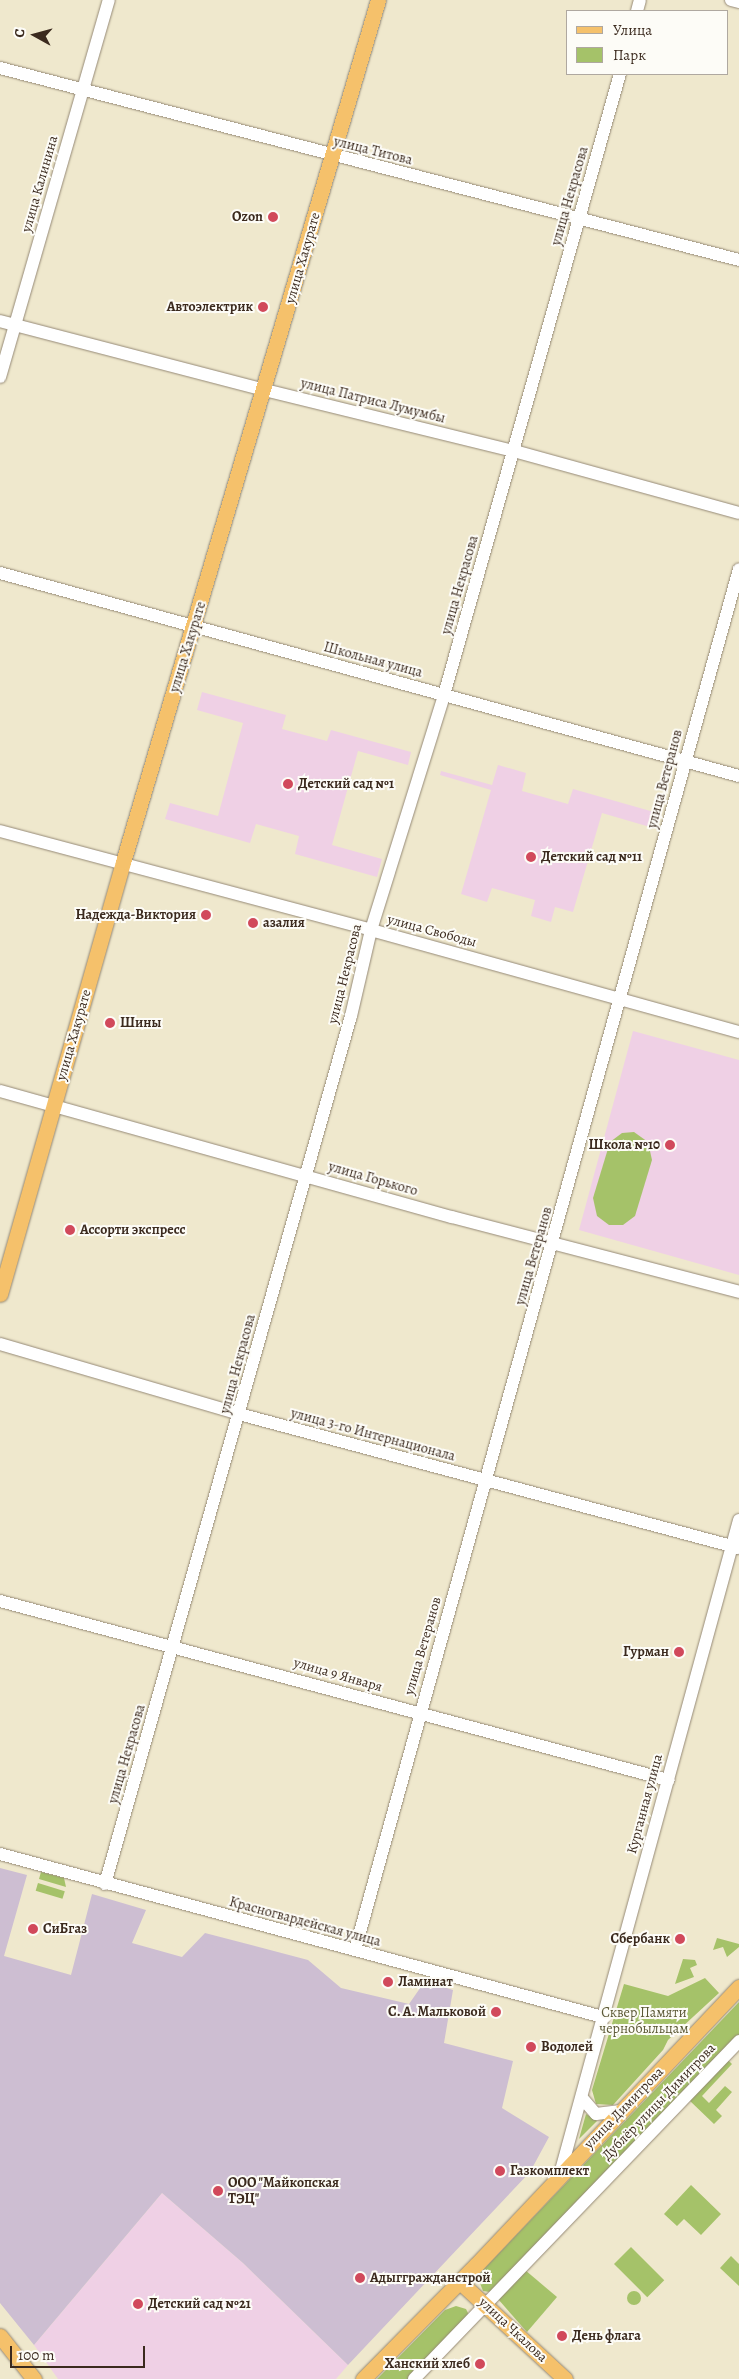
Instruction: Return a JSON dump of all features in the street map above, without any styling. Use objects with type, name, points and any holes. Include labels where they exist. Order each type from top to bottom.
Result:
[{"type":"main road","name":"улица Хакурате","points":[[0,1294],[123,862],[265,390],[378,0]]},
{"type":"main road","name":"улица Димитрова","points":[[363,2379],[457,2285],[739,1987]]},
{"type":"main road","name":"улица Чкалова","points":[[457,2285],[565,2379]]},
{"type":"main road","name":"улица Чкалова","points":[[482,2308],[552,2379]]},
{"type":"main road","points":[[0,2336],[34,2379]]},
{"type":"street","name":"улица Калинина","points":[[0,377],[109,0]]},
{"type":"street","points":[[731,0],[739,2]]},
{"type":"street","name":"улица Титова","points":[[0,68],[332,156],[739,260]]},
{"type":"street","name":"улица Некрасова","points":[[106,1884],[351,1016],[371,930],[444,695],[620,75]]},
{"type":"street","name":"улица Патриса Лумумбы","points":[[0,320],[265,390],[514,451],[739,513]]},
{"type":"street","name":"улица Ветеранов","points":[[355,1950],[420,1713],[553,1245],[739,569]]},
{"type":"street","name":"Школьная улица","points":[[0,573],[739,776]]},
{"type":"street","name":"улица Свободы","points":[[0,831],[123,862],[739,1032]]},
{"type":"street","name":"улица Горького","points":[[0,1091],[54,1104],[306,1174],[553,1245],[739,1292]]},
{"type":"street","name":"улица 3-го Интернационала","points":[[0,1344],[239,1414],[486,1482],[736,1547]]},
{"type":"street","name":"Курганная улица","points":[[560,2174],[668,1780],[736,1547],[739,1520]]},
{"type":"street","name":"улица 9 Января","points":[[0,1601],[668,1780]]},
{"type":"street","name":"Красногвардейская улица","points":[[0,1854],[603,2017]]},
{"type":"street","name":"Дублёр улицы Димитрова","points":[[414,2379],[739,2041]]},
{"type":"street","points":[[582,2098],[596,2114],[621,2112]]},
{"type":"shaded area","name":"Детский сад №1","points":[[202,692],[286,715],[282,729],[327,741],[331,730],[411,752],[408,765],[358,751],[332,845],[382,859],[377,877],[295,854],[299,836],[256,824],[250,843],[165,819],[170,803],[218,816],[243,723],[197,710]]},
{"type":"shaded area","name":"Детский сад №11","points":[[498,765],[526,773],[522,791],[568,804],[573,789],[654,812],[650,827],[602,813],[573,912],[555,907],[551,922],[531,916],[535,900],[492,888],[487,902],[461,894],[491,790],[440,775],[441,771],[492,785]]},
{"type":"shaded area","name":"Школа №10","points":[[633,1031],[739,1060],[739,1275],[579,1230]]},
{"type":"shaded area","points":[[0,1868],[27,1875],[4,1956],[71,1975],[92,1894],[146,1910],[132,1943],[182,1957],[205,1933],[308,1960],[341,1988],[409,2004],[425,1981],[453,1990],[444,2043],[513,2061],[502,2108],[549,2137],[530,2172],[348,2365],[243,2263],[162,2193],[34,2345],[0,2303]]},
{"type":"shaded area","name":"Детский сад №21","points":[[162,2193],[243,2263],[348,2365],[336,2379],[58,2379],[34,2345]]},
{"type":"green space","points":[[634,1132],[648,1142],[652,1160],[635,1216],[623,1225],[609,1225],[597,1216],[593,1198],[610,1142],[622,1133]]},
{"type":"green space","points":[[41,1872],[64,1878],[66,1887],[39,1879]]},
{"type":"green space","points":[[38,1883],[65,1891],[62,1899],[36,1891]]},
{"type":"green space","points":[[717,1938],[739,1944],[739,1947],[727,1957],[723,1947],[713,1950]]},
{"type":"green space","points":[[683,1959],[695,1960],[697,1965],[690,1968],[694,1977],[675,1984]]},
{"type":"green space","name":"Сквер Памяти чернобыльцам","points":[[705,1978],[719,1993],[668,2040],[663,2050],[613,2105],[596,2104],[592,2090],[624,1984],[668,1996]]},
{"type":"green space","points":[[739,2002],[739,2035],[490,2292],[483,2291],[478,2278],[483,2270]]},
{"type":"green space","points":[[727,2059],[732,2064],[702,2096],[709,2103],[725,2086],[732,2092],[716,2110],[722,2116],[714,2124],[689,2100]]},
{"type":"green space","points":[[586,2114],[597,2121],[579,2139]]},
{"type":"green space","points":[[691,2185],[721,2214],[701,2235],[684,2219],[677,2226],[664,2214]]},
{"type":"green space","points":[[631,2247],[664,2280],[647,2297],[614,2264]]},
{"type":"green space","points":[[731,2256],[739,2264],[739,2286],[720,2268]]},
{"type":"green space","points":[[525,2270],[557,2297],[527,2332],[498,2299]]},
{"type":"green space","points":[[634,2291],[639,2293],[641,2298],[639,2303],[634,2305],[629,2303],[627,2298],[629,2293]]},
{"type":"green space","points":[[456,2306],[466,2309],[469,2315],[409,2379],[377,2379],[445,2310]]},
{"type":"place","name":"Ozon","points":[[273,217]]},
{"type":"place","name":"Автоэлектрик","points":[[263,307]]},
{"type":"place","name":"Детский сад №1","points":[[288,784]]},
{"type":"place","name":"Детский сад №11","points":[[531,857]]},
{"type":"place","name":"Надежда-Виктория","points":[[206,915]]},
{"type":"place","name":"азалия","points":[[253,923]]},
{"type":"place","name":"Шины","points":[[110,1023]]},
{"type":"place","name":"Школа №10","points":[[670,1145]]},
{"type":"place","name":"Ассорти экспресс","points":[[70,1230]]},
{"type":"place","name":"Гурман","points":[[679,1652]]},
{"type":"place","name":"СиБгаз","points":[[33,1929]]},
{"type":"place","name":"Сбербанк","points":[[680,1939]]},
{"type":"place","name":"Ламинат","points":[[388,1982]]},
{"type":"place","name":"С. А. Мальковой","points":[[496,2012]]},
{"type":"place","name":"Водолей","points":[[531,2047]]},
{"type":"place","name":"Газкомплект","points":[[500,2171]]},
{"type":"place","name":"ООО \"Майкопская ТЭЦ\"","points":[[218,2191]]},
{"type":"place","name":"Адыггражданстрой","points":[[360,2278]]},
{"type":"place","name":"Детский сад №21","points":[[138,2304]]},
{"type":"place","name":"День флага","points":[[562,2336]]},
{"type":"place","name":"Ханский хлеб","points":[[480,2364]]}]
